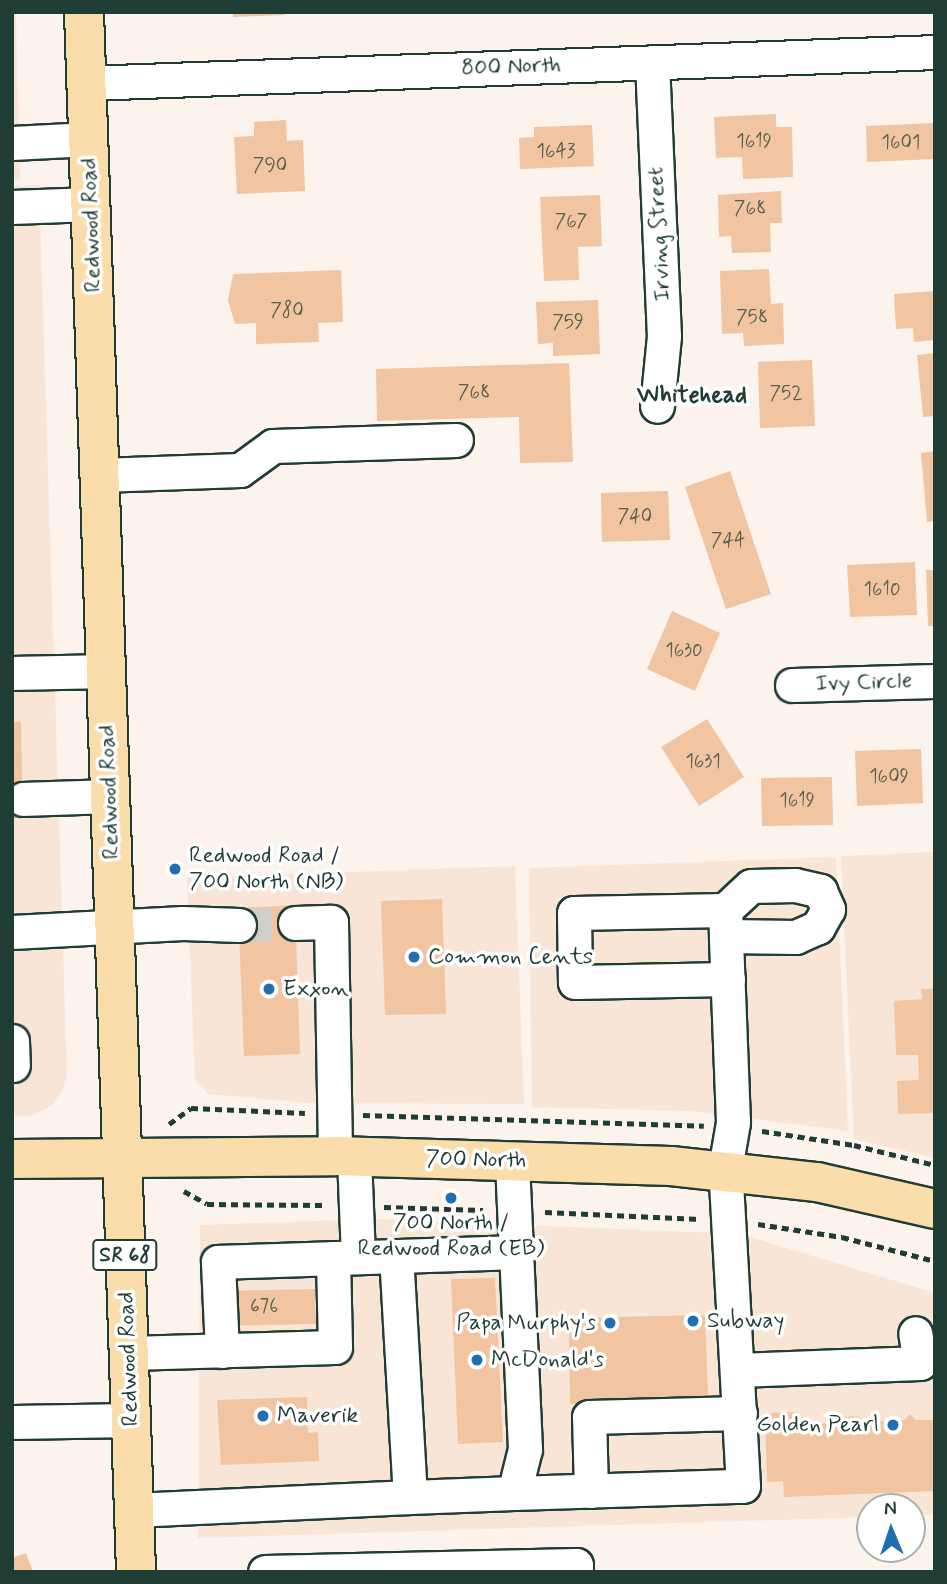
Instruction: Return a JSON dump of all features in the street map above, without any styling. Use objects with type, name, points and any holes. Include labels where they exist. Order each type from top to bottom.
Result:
[{"type":"main road","name":"Redwood Road","points":[[84,12],[136,1572]]},
{"type":"main road","name":"700 North","points":[[12,1158],[344,1157],[725,1170],[864,1190],[935,1209]]},
{"type":"street","name":"800 North","points":[[87,83],[935,52]]},
{"type":"street","name":"Irving Street","points":[[652,62],[664,336],[657,406]]},
{"type":"street","points":[[12,136],[12,143],[89,139]]},
{"type":"street","points":[[12,207],[91,204]]},
{"type":"street","points":[[100,475],[240,470],[273,446],[456,440]]},
{"type":"street","points":[[12,673],[106,671]]},
{"type":"street","name":"Ivy Circle","points":[[792,685],[935,681]]},
{"type":"street","points":[[23,799],[110,796]]},
{"type":"street","points":[[134,1510],[410,1497],[743,1486],[725,1170],[733,1122],[725,923],[575,913],[575,982],[727,979]]},
{"type":"street","points":[[129,1353],[335,1347],[345,1258],[344,1157],[331,922],[295,923]]},
{"type":"street","points":[[12,932],[183,923],[239,925]]},
{"type":"street","points":[[12,1041],[13,1065]]},
{"type":"street","points":[[512,1161],[525,1449],[514,1493]]},
{"type":"street","points":[[222,1351],[218,1262],[517,1252]]},
{"type":"street","points":[[396,1256],[410,1497]]},
{"type":"street","points":[[738,1370],[920,1363],[915,1333]]},
{"type":"street","points":[[592,1491],[589,1417],[740,1413]]},
{"type":"street","points":[[12,1422],[131,1420]]},
{"type":"street","points":[[265,1572],[576,1565],[576,1572]]},
{"type":"shaded area","points":[[12,12],[16,12],[20,179],[12,180]]},
{"type":"shaded area","points":[[39,185],[67,1075],[63,1090],[51,1106],[31,1116],[12,1116],[12,186]]},
{"type":"shaded area","points":[[935,852],[935,1158],[854,1139],[841,856]]},
{"type":"shaded area","points":[[836,857],[848,1131],[690,1111],[532,1107],[529,868]]},
{"type":"shaded area","points":[[515,866],[524,1104],[309,1103],[208,1094],[195,1080],[187,878]]},
{"type":"shaded area","points":[[375,1219],[741,1234],[935,1293],[935,1515],[926,1515],[926,1493],[856,1493],[856,1517],[198,1538],[200,1225]]},
{"type":"building","points":[[233,12],[283,12],[284,15],[233,17]]},
{"type":"building","points":[[776,114],[776,127],[792,127],[793,177],[743,179],[742,157],[716,158],[714,117]]},
{"type":"building","points":[[286,120],[287,141],[303,140],[305,191],[237,194],[234,137],[254,136],[254,122]]},
{"type":"building","points":[[935,123],[935,159],[867,162],[866,126]]},
{"type":"building","points":[[592,125],[594,166],[520,169],[519,138],[534,137],[534,127]]},
{"type":"building","points":[[781,191],[782,223],[770,223],[771,252],[732,253],[731,236],[719,237],[718,195]]},
{"type":"building","points":[[600,195],[602,246],[578,247],[579,280],[544,281],[540,197]]},
{"type":"building","points":[[769,269],[771,304],[783,303],[784,344],[744,346],[743,333],[722,334],[720,271]]},
{"type":"building","points":[[341,270],[343,322],[318,323],[319,342],[256,344],[256,323],[235,324],[228,300],[233,274]]},
{"type":"building","points":[[935,291],[935,340],[914,342],[913,328],[896,329],[894,294]]},
{"type":"building","points":[[598,300],[600,354],[553,356],[553,343],[538,344],[536,302]]},
{"type":"building","points":[[935,353],[935,416],[923,417],[917,355]]},
{"type":"building","points":[[812,360],[815,426],[760,428],[758,362]]},
{"type":"building","points":[[569,363],[573,462],[520,463],[519,417],[377,421],[376,369]]},
{"type":"building","points":[[935,451],[935,521],[927,522],[921,453]]},
{"type":"building","points":[[730,471],[771,594],[726,609],[685,487]]},
{"type":"building","points":[[668,491],[670,540],[602,542],[601,493]]},
{"type":"building","points":[[915,562],[917,615],[850,617],[847,565]]},
{"type":"building","points":[[926,570],[935,570],[935,626],[928,626]]},
{"type":"building","points":[[672,611],[720,633],[695,691],[647,669]]},
{"type":"building","points":[[707,719],[744,777],[699,806],[661,747]]},
{"type":"building","points":[[12,722],[21,722],[23,818],[12,819]]},
{"type":"building","points":[[921,749],[923,803],[857,806],[855,751]]},
{"type":"building","points":[[832,777],[833,825],[762,826],[761,778]]},
{"type":"building","name":"Common Cents","points":[[442,899],[446,1014],[385,1015],[381,901]]},
{"type":"building","name":"Exxon","points":[[295,905],[300,1054],[244,1056],[238,908]]},
{"type":"building","points":[[921,989],[935,989],[935,1113],[898,1114],[897,1081],[919,1080],[918,1055],[896,1055],[894,1001],[922,999]]},
{"type":"building","name":"McDonald's","points":[[495,1278],[503,1442],[458,1444],[451,1279]]},
{"type":"building","points":[[315,1289],[316,1324],[213,1326],[212,1291]]},
{"type":"building","points":[[705,1315],[708,1394],[703,1400],[570,1404],[569,1318]]},
{"type":"building","name":"Maverik","points":[[307,1397],[308,1433],[318,1432],[319,1461],[221,1465],[217,1400]]},
{"type":"building","points":[[797,1412],[810,1424],[835,1423],[842,1417],[858,1416],[865,1422],[904,1420],[910,1414],[916,1420],[935,1420],[935,1491],[784,1497],[783,1481],[767,1482],[765,1419],[771,1413]]},
{"type":"building","points":[[26,1553],[33,1572],[12,1572],[12,1558]]},
{"type":"tunnel","points":[[239,925],[295,923]]},
{"type":"place","name":"Redwood Road / 700 North (NB)","points":[[175,869]]},
{"type":"place","name":"Common Cents","points":[[414,957]]},
{"type":"place","name":"Exxon","points":[[269,989]]},
{"type":"place","name":"700 North / Redwood Road (EB)","points":[[451,1198]]},
{"type":"place","name":"Subway","points":[[693,1321]]},
{"type":"place","name":"Papa Murphy's","points":[[610,1323]]},
{"type":"place","name":"McDonald's","points":[[477,1360]]},
{"type":"place","name":"Maverik","points":[[263,1416]]},
{"type":"place","name":"Golden Pearl","points":[[893,1425]]},
{"type":"district","name":"Whitehead","points":[[692,396]]}]
